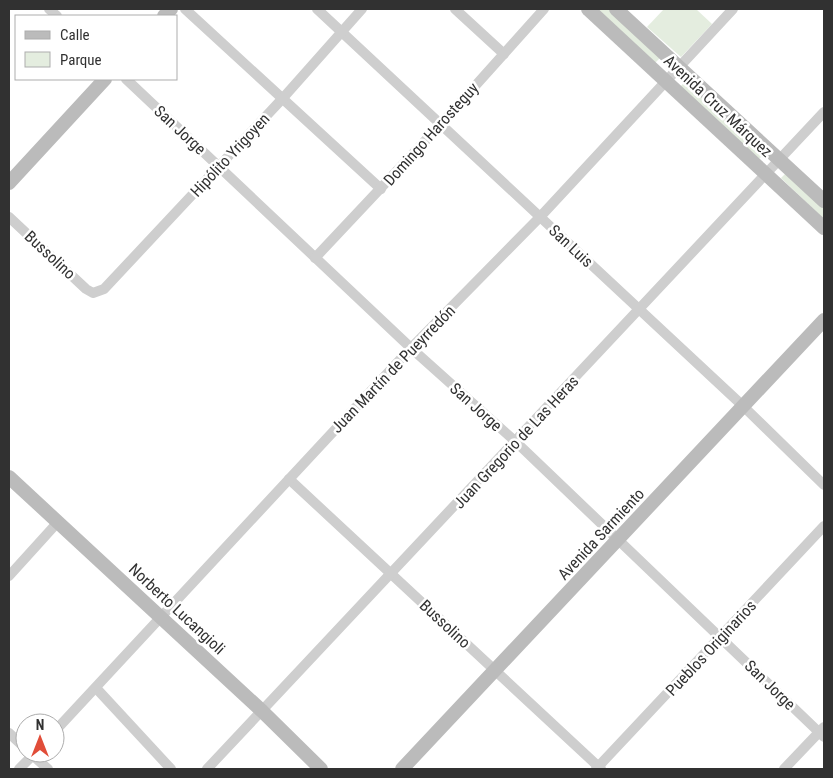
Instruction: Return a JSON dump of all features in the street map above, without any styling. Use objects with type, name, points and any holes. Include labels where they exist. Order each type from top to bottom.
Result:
[{"type":"street","points":[[184,9],[381,190]]},
{"type":"street","name":"San Luis","points":[[317,9],[641,310],[824,484]]},
{"type":"street","name":"Hipólito Yrigoyen","points":[[93,293],[104,289],[283,98],[362,9]]},
{"type":"street","points":[[454,9],[504,54]]},
{"type":"street","name":"Domingo Harosteguy","points":[[315,258],[381,190],[544,9]]},
{"type":"street","name":"Avenida Cruz Márquez","points":[[588,9],[824,228]]},
{"type":"street","name":"Avenida Cruz Márquez","points":[[616,9],[824,201]]},
{"type":"street","name":"Juan Martín de Pueyrredón","points":[[65,721],[411,348],[540,217],[678,66],[733,9]]},
{"type":"street","points":[[9,183],[104,80]]},
{"type":"street","name":"San Jorge","points":[[127,80],[411,348],[516,442],[618,541],[823,732]]},
{"type":"street","name":"Juan Gregorio de Las Heras","points":[[207,769],[641,310],[824,112]]},
{"type":"street","name":"Bussolino","points":[[9,217],[86,289],[93,293]]},
{"type":"street","name":"Avenida Sarmiento","points":[[402,769],[824,320]]},
{"type":"street","name":"Norberto Lucangioli","points":[[9,477],[262,711],[320,769]]},
{"type":"street","name":"Bussolino","points":[[289,479],[599,768]]},
{"type":"street","points":[[9,576],[57,523]]},
{"type":"street","name":"Pueblos Originarios","points":[[599,768],[824,526]]},
{"type":"street","points":[[96,688],[171,769]]},
{"type":"street","points":[[784,769],[823,732]]},
{"type":"green space","points":[[595,9],[610,9],[661,57],[654,64]]},
{"type":"green space","points":[[664,9],[696,9],[712,24],[681,57],[647,27]]},
{"type":"green space","points":[[687,79],[765,153],[758,160],[680,87]]},
{"type":"green space","points":[[788,171],[824,205],[824,219],[781,178]]}]
